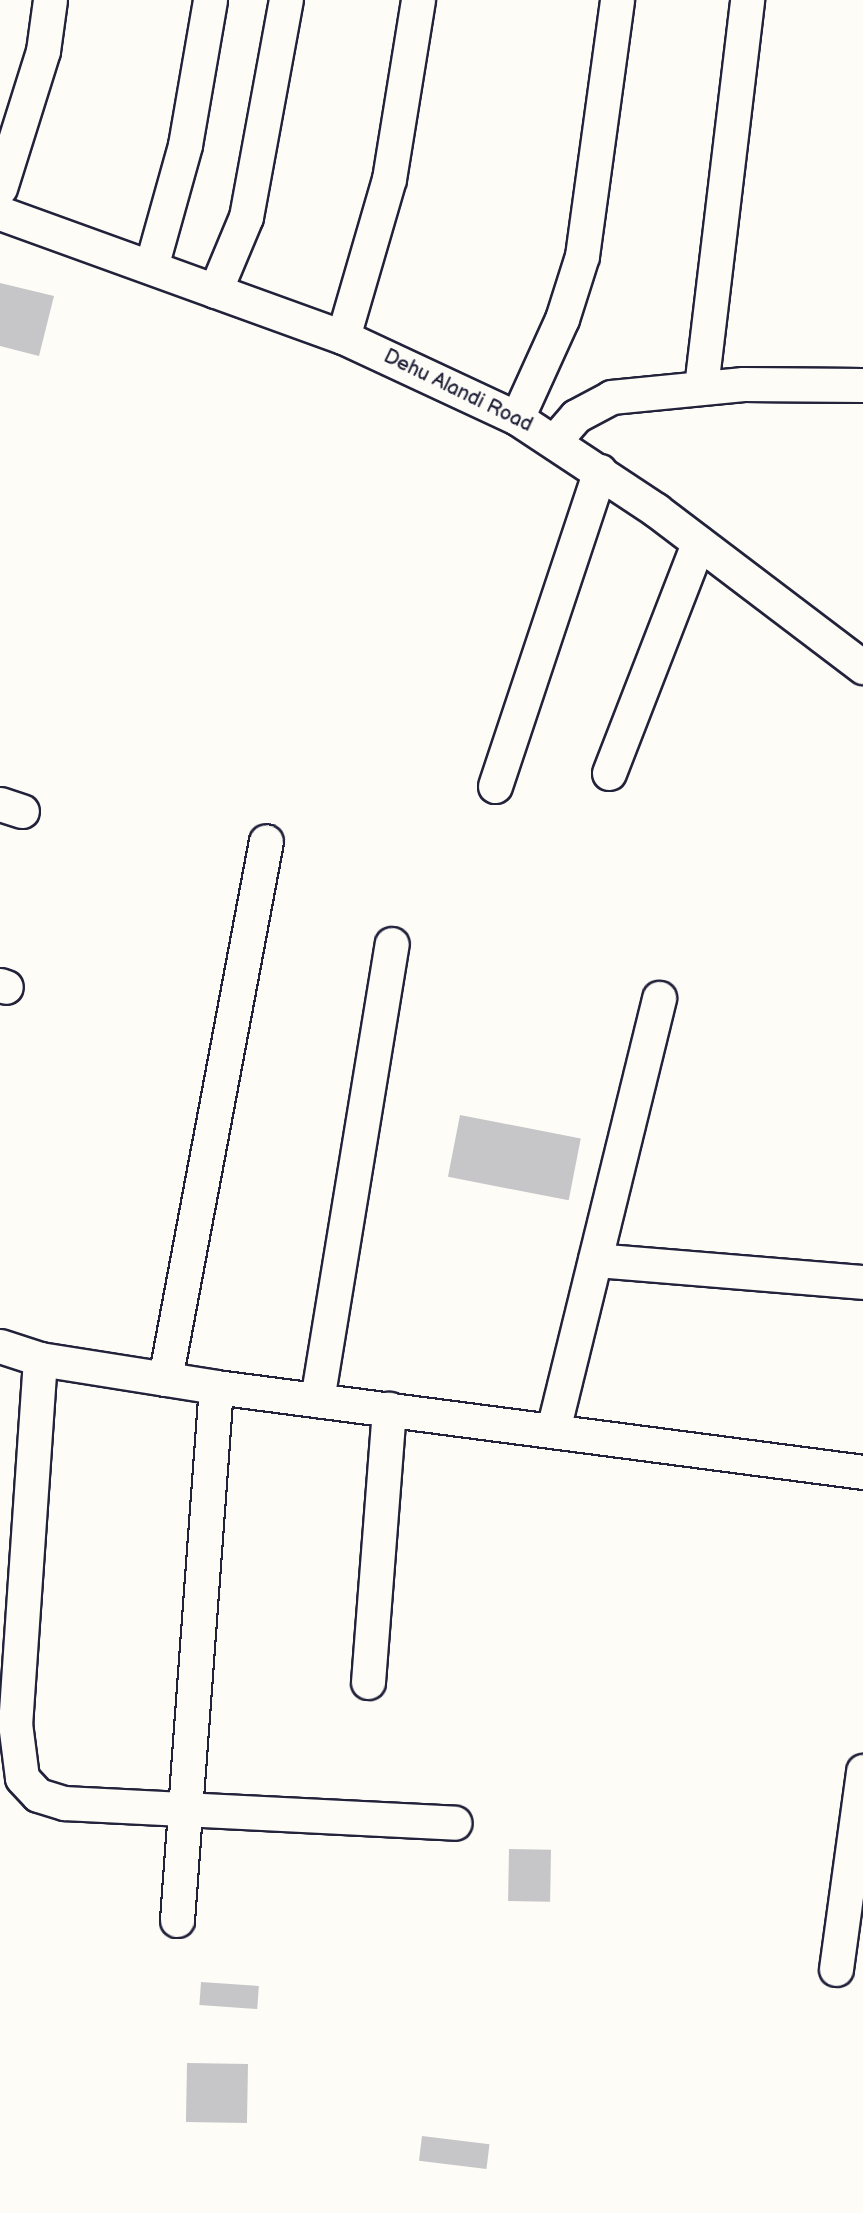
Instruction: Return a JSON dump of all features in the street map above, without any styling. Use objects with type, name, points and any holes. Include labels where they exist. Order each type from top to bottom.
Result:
[{"type":"street","points":[[0,188],[43,51],[50,0]]},
{"type":"street","points":[[151,267],[185,145],[210,0]]},
{"type":"street","points":[[215,291],[246,217],[286,0]]},
{"type":"street","points":[[343,337],[389,179],[418,0]]},
{"type":"street","points":[[517,418],[562,319],[582,256],[617,0]]},
{"type":"street","points":[[700,387],[747,0]]},
{"type":"street","name":"Dehu Alandi Road","points":[[0,213],[343,337],[517,418],[556,439],[863,667]]},
{"type":"street","points":[[556,439],[576,416],[610,397],[700,387],[863,386]]},
{"type":"street","points":[[495,786],[600,471]]},
{"type":"street","points":[[609,773],[698,543]]},
{"type":"street","points":[[165,1379],[266,841]]},
{"type":"street","points":[[317,1400],[392,944]]},
{"type":"street","points":[[553,1430],[659,998]]},
{"type":"street","points":[[596,1260],[863,1282]]},
{"type":"street","points":[[0,1346],[40,1359],[216,1387],[863,1472]]},
{"type":"street","points":[[40,1359],[15,1723],[22,1778],[38,1795],[65,1803],[185,1811],[454,1822]]},
{"type":"street","points":[[177,1920],[216,1387]]},
{"type":"street","points":[[368,1682],[389,1409]]},
{"type":"street","points":[[836,1968],[863,1771]]},
{"type":"building","points":[[0,283],[54,296],[39,356],[0,346]]},
{"type":"building","points":[[460,1115],[581,1138],[569,1200],[448,1177]]},
{"type":"building","points":[[509,1849],[551,1850],[550,1902],[508,1901]]},
{"type":"building","points":[[201,1982],[259,1986],[257,2009],[199,2005]]},
{"type":"building","points":[[187,2063],[248,2064],[247,2123],[186,2122]]},
{"type":"building","points":[[422,2136],[489,2144],[486,2169],[419,2161]]}]
